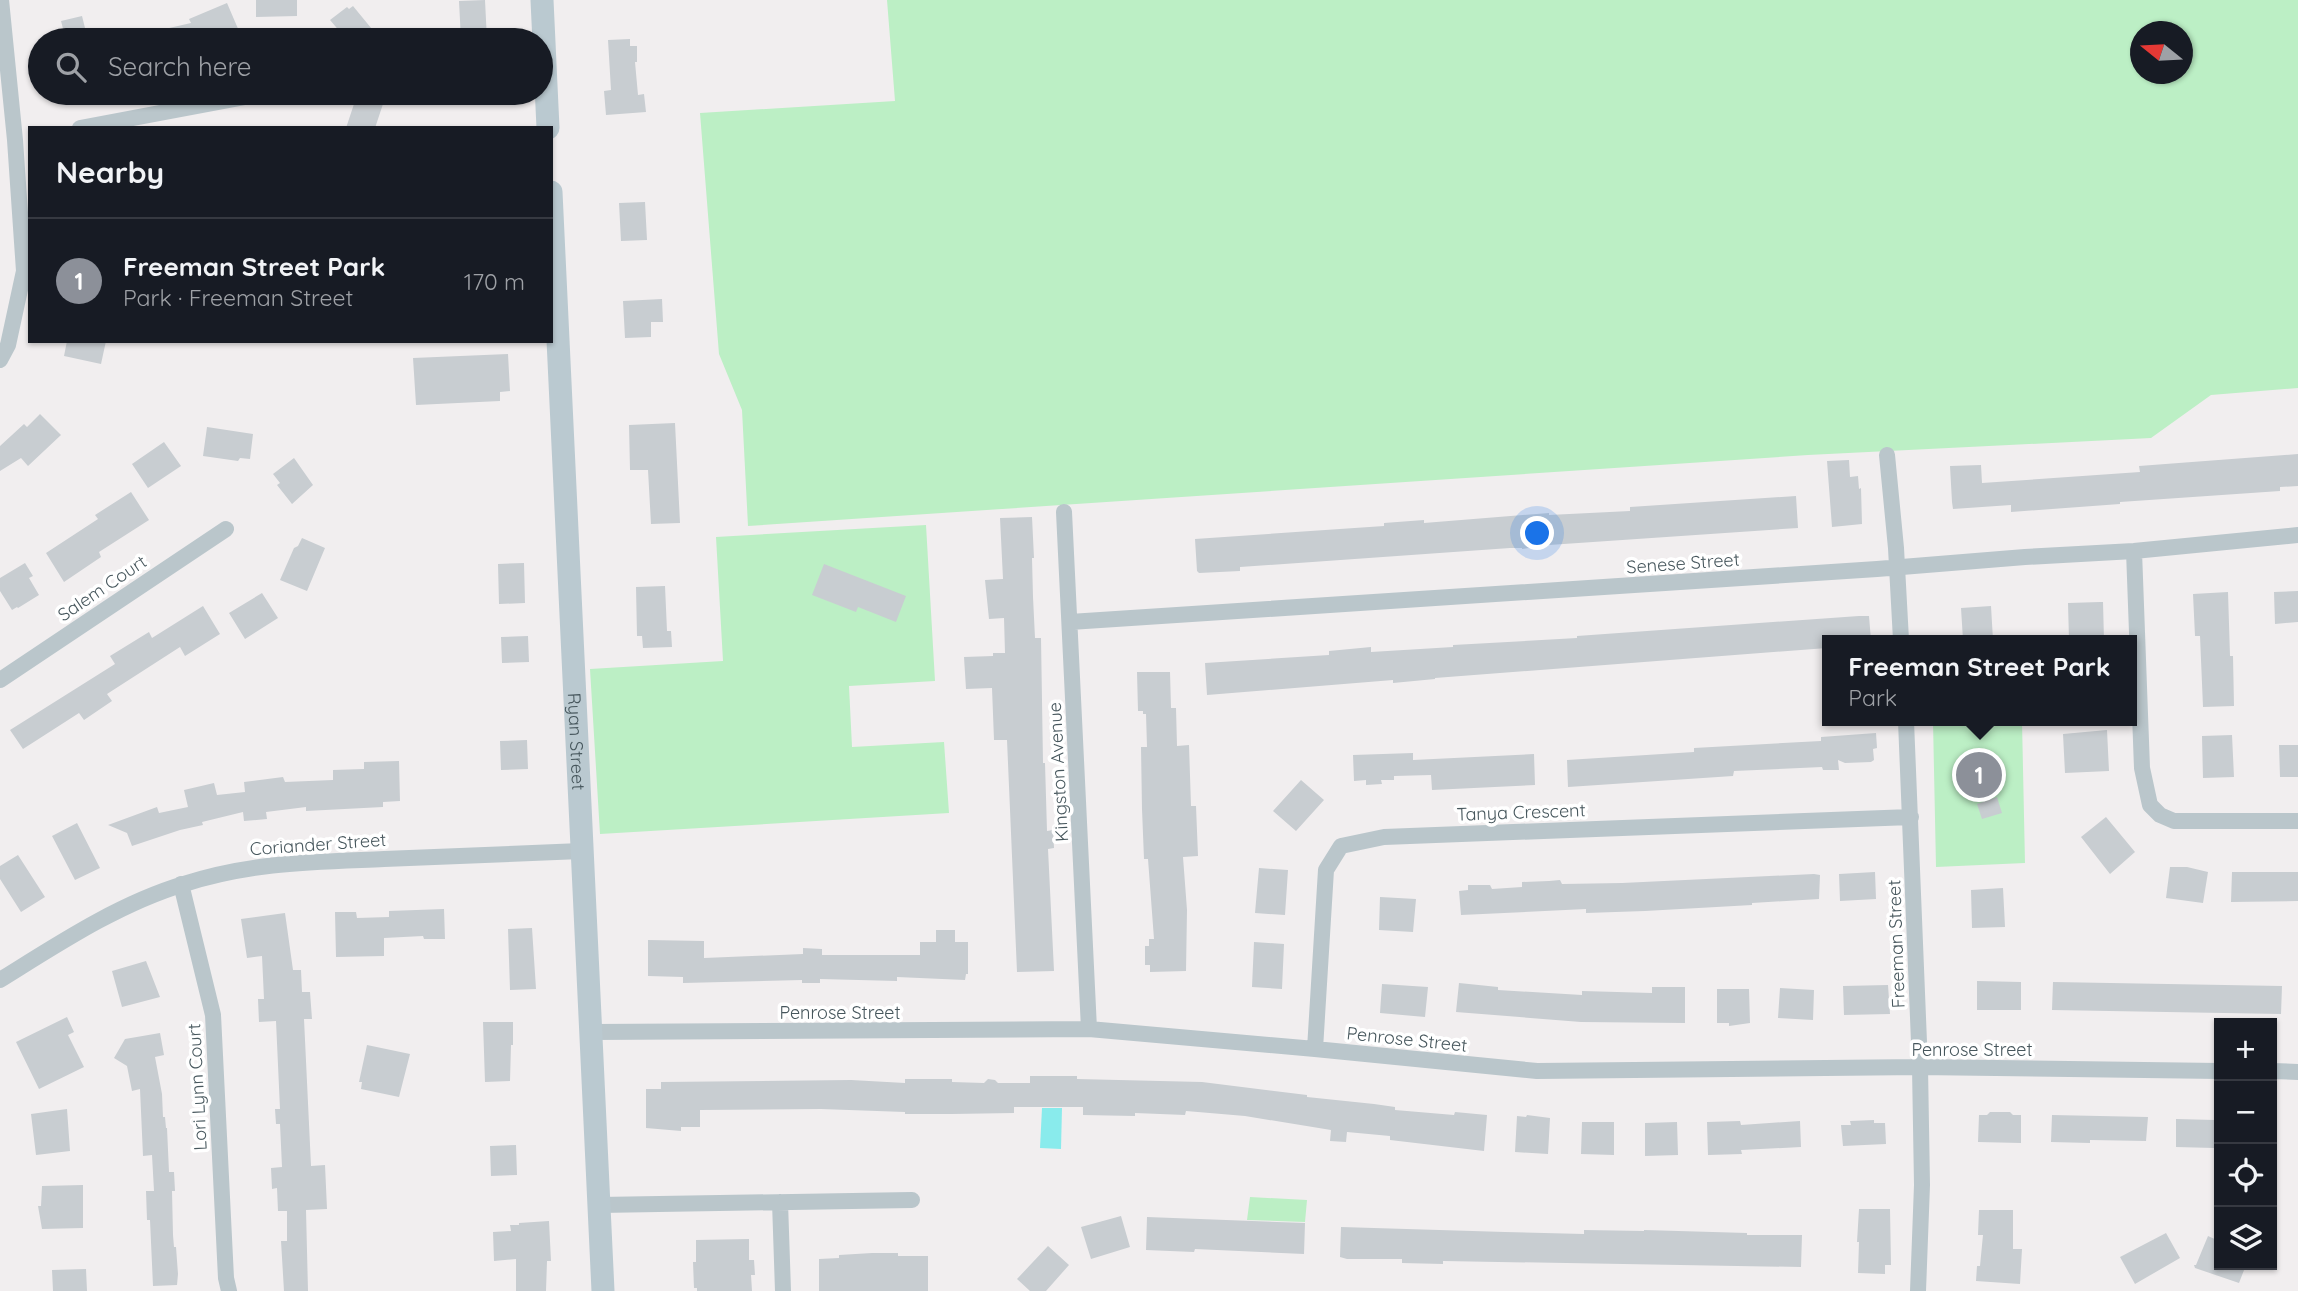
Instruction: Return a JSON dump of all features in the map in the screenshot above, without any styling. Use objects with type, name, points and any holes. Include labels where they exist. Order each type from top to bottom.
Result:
[{"type":"street","points":[[0,360],[8,345],[24,271],[22,139],[1,0]]},
{"type":"street","points":[[542,0],[543,28]]},
{"type":"street","points":[[91,126],[203,105]]},
{"type":"street","points":[[547,105],[548,126]]},
{"type":"street","name":"Ryan Street","points":[[553,236],[603,1291]]},
{"type":"street","points":[[1887,456],[1898,568],[1901,635]]},
{"type":"street","name":"Kingston Avenue","points":[[1064,512],[1090,1029]]},
{"type":"street","name":"Salem Court","points":[[0,680],[226,529]]},
{"type":"street","name":"Senese Street","points":[[1070,622],[1898,568],[2134,551],[2298,535]]},
{"type":"street","points":[[2134,551],[2142,768],[2150,804],[2160,815],[2174,821],[2298,821]]},
{"type":"street","name":"Freeman Street","points":[[1906,726],[1920,1068],[1922,1185],[1918,1291]]},
{"type":"street","name":"Tanya Crescent","points":[[1315,1049],[1326,870],[1341,846],[1384,837],[1911,817]]},
{"type":"street","name":"Coriander Street","points":[[0,980],[57,944],[118,911],[181,884],[235,870],[290,863],[581,851]]},
{"type":"street","name":"Lori Lynn Court","points":[[181,884],[213,1015],[226,1278],[229,1291]]},
{"type":"street","name":"Penrose Street","points":[[592,1032],[1090,1029],[1536,1072],[1920,1068],[2214,1071]]},
{"type":"street","points":[[2277,1071],[2298,1072]]},
{"type":"street","points":[[599,1206],[912,1200]]},
{"type":"street","points":[[780,1202],[783,1291]]},
{"type":"green space","points":[[887,0],[2298,0],[2298,388],[2211,395],[2151,438],[1808,455],[748,526],[742,410],[719,354],[700,113],[895,101]]},
{"type":"green space","points":[[926,525],[935,681],[849,686],[852,747],[944,742],[949,813],[600,834],[590,669],[723,661],[716,537]]},
{"type":"green space","points":[[1933,726],[2022,726],[2025,863],[1936,867]]},
{"type":"green space","points":[[1250,1197],[1307,1200],[1305,1222],[1247,1220]]},
{"type":"water","points":[[1042,1108],[1062,1108],[1061,1149],[1040,1148]]},
{"type":"building","points":[[256,0],[297,0],[297,16],[256,17]]},
{"type":"building","points":[[485,0],[486,28],[460,28],[459,1]]},
{"type":"building","points":[[227,3],[238,28],[169,28],[191,23],[189,19]]},
{"type":"building","points":[[353,6],[371,28],[337,28],[330,20],[347,7],[349,9]]},
{"type":"building","points":[[82,16],[85,28],[63,28],[61,21]]},
{"type":"building","points":[[630,39],[630,46],[637,46],[635,62],[638,95],[644,94],[646,112],[606,115],[604,91],[611,90],[608,40]]},
{"type":"building","points":[[354,105],[383,105],[376,126],[347,126]]},
{"type":"building","points":[[645,202],[647,240],[621,241],[619,203]]},
{"type":"building","points":[[662,299],[663,322],[651,322],[651,337],[625,338],[623,301]]},
{"type":"building","points":[[67,343],[106,343],[101,364],[64,356]]},
{"type":"building","points":[[508,354],[510,391],[500,392],[500,401],[416,405],[413,358]]},
{"type":"building","points":[[40,414],[61,435],[28,466],[21,458],[0,471],[0,446],[24,424],[27,427]]},
{"type":"building","points":[[675,423],[680,523],[651,524],[648,470],[630,470],[629,425]]},
{"type":"building","points":[[207,427],[253,434],[250,459],[240,458],[238,461],[203,456]]},
{"type":"building","points":[[164,442],[181,466],[148,488],[132,464]]},
{"type":"building","points":[[2298,454],[2298,486],[2280,487],[2280,491],[2011,512],[2011,505],[1953,509],[1950,466],[1981,465],[1982,483],[2140,472],[2139,466]]},
{"type":"building","points":[[294,458],[313,485],[292,504],[277,485],[280,483],[273,474]]},
{"type":"building","points":[[1849,460],[1850,477],[1858,476],[1859,489],[1861,488],[1862,524],[1832,527],[1827,461]]},
{"type":"building","points":[[131,492],[149,520],[99,552],[101,557],[64,582],[46,553],[98,519],[95,515]]},
{"type":"building","points":[[1796,496],[1798,528],[1240,567],[1240,571],[1197,571],[1195,539],[1384,526],[1384,523],[1424,520],[1424,523],[1549,513],[1630,511],[1630,507]]},
{"type":"building","points":[[1032,517],[1035,638],[1041,638],[1047,831],[1053,830],[1054,848],[1048,849],[1054,971],[1017,972],[1007,740],[994,740],[992,688],[966,689],[964,657],[1005,653],[1004,618],[989,619],[985,580],[1003,579],[1000,518]]},
{"type":"building","points":[[302,538],[325,548],[307,591],[280,580],[294,548]]},
{"type":"building","points":[[25,563],[33,576],[29,578],[39,595],[12,610],[0,591],[0,578]]},
{"type":"building","points":[[524,563],[525,603],[499,604],[498,564]]},
{"type":"building","points":[[824,564],[906,596],[896,622],[858,607],[856,612],[812,595]]},
{"type":"building","points":[[665,586],[667,631],[671,631],[672,647],[643,648],[642,636],[637,636],[636,587]]},
{"type":"building","points":[[2298,591],[2298,622],[2275,624],[2274,592]]},
{"type":"building","points":[[2228,592],[2234,706],[2203,707],[2200,636],[2195,636],[2193,594]]},
{"type":"building","points":[[262,593],[278,618],[245,639],[229,613]]},
{"type":"building","points":[[2103,602],[2104,635],[2069,635],[2068,603]]},
{"type":"building","points":[[203,606],[220,634],[185,656],[180,647],[107,694],[112,701],[84,720],[79,713],[23,749],[10,730],[115,664],[110,656],[149,632],[152,638]]},
{"type":"building","points":[[1991,606],[1993,635],[1963,635],[1961,608]]},
{"type":"building","points":[[1859,616],[1869,616],[1871,635],[1822,635],[1822,648],[1207,695],[1205,663],[1329,655],[1329,651],[1371,647],[1371,652]]},
{"type":"building","points":[[528,636],[529,662],[502,663],[501,637]]},
{"type":"building","points":[[1137,672],[1170,672],[1171,708],[1176,708],[1177,746],[1189,745],[1191,806],[1196,806],[1198,856],[1183,857],[1187,910],[1186,971],[1150,972],[1150,965],[1145,965],[1145,946],[1149,946],[1149,939],[1154,939],[1148,859],[1144,859],[1142,809],[1141,747],[1147,747],[1146,714],[1138,711]]},
{"type":"building","points":[[2107,730],[2109,771],[2065,773],[2063,734]]},
{"type":"building","points":[[1876,733],[1877,748],[1873,749],[1874,760],[1845,763],[1838,760],[1839,770],[1823,770],[1822,767],[1734,771],[1733,776],[1568,787],[1567,760],[1694,752],[1694,748],[1821,741],[1821,737]]},
{"type":"building","points":[[2232,735],[2234,777],[2203,778],[2202,736]]},
{"type":"building","points":[[527,740],[528,769],[501,770],[500,741]]},
{"type":"building","points":[[2279,745],[2298,745],[2298,777],[2280,777]]},
{"type":"building","points":[[1413,753],[1413,760],[1534,754],[1535,785],[1432,790],[1431,775],[1394,776],[1394,780],[1381,780],[1382,784],[1366,785],[1366,780],[1354,781],[1353,755]]},
{"type":"building","points":[[399,761],[400,801],[383,802],[383,807],[306,811],[306,807],[266,812],[267,819],[244,821],[243,812],[202,822],[203,825],[132,846],[127,833],[108,825],[157,807],[159,813],[188,807],[184,790],[214,783],[217,795],[245,792],[244,782],[283,777],[285,782],[333,780],[333,770],[364,769],[364,762]]},
{"type":"building","points":[[1301,780],[1324,800],[1296,831],[1273,811]]},
{"type":"building","points":[[1997,797],[2002,813],[1982,819],[1977,804]]},
{"type":"building","points":[[2106,817],[2135,852],[2110,874],[2081,837]]},
{"type":"building","points":[[77,823],[100,868],[75,880],[52,836]]},
{"type":"building","points":[[18,855],[45,897],[21,912],[0,879],[0,866]]},
{"type":"building","points":[[2170,867],[2187,867],[2208,872],[2203,903],[2166,898]]},
{"type":"building","points":[[1259,868],[1288,870],[1285,915],[1255,913]]},
{"type":"building","points":[[1875,872],[1876,899],[1840,901],[1839,874]]},
{"type":"building","points":[[2232,872],[2298,872],[2298,901],[2231,902]]},
{"type":"building","points":[[1820,875],[1819,899],[1645,911],[1586,913],[1586,909],[1461,915],[1459,891],[1468,890],[1468,885],[1490,885],[1492,889],[1522,887],[1522,882],[1560,880],[1562,884],[1622,883]]},
{"type":"building","points":[[2003,888],[2005,927],[1972,928],[1971,890]]},
{"type":"building","points":[[1380,897],[1416,899],[1413,932],[1379,930]]},
{"type":"building","points":[[444,909],[445,939],[424,939],[423,936],[384,938],[384,956],[336,957],[335,912],[356,912],[357,918],[389,917],[389,911]]},
{"type":"building","points":[[285,913],[293,970],[301,970],[302,992],[310,992],[312,1019],[304,1019],[311,1166],[325,1165],[327,1209],[306,1210],[308,1291],[284,1291],[281,1241],[287,1241],[287,1211],[278,1211],[277,1188],[272,1189],[271,1168],[282,1167],[280,1124],[276,1124],[275,1109],[280,1109],[276,1021],[259,1022],[258,999],[264,999],[262,956],[247,958],[241,919]]},
{"type":"building","points":[[532,928],[536,989],[510,990],[508,929]]},
{"type":"building","points":[[936,930],[955,930],[955,942],[968,942],[968,974],[965,980],[897,977],[897,981],[820,979],[820,983],[802,983],[802,980],[683,983],[683,977],[648,976],[648,940],[704,941],[704,958],[803,954],[803,948],[822,949],[822,955],[920,955],[920,942],[936,942]]},
{"type":"building","points":[[1254,942],[1284,944],[1282,989],[1252,987]]},
{"type":"building","points":[[146,961],[160,997],[122,1007],[112,971]]},
{"type":"building","points":[[1977,981],[2021,982],[2021,1010],[1977,1010]]},
{"type":"building","points":[[2053,982],[2282,986],[2281,1014],[2052,1010]]},
{"type":"building","points":[[1459,983],[1498,987],[1498,990],[1582,995],[1582,991],[1652,993],[1652,987],[1685,987],[1685,1023],[1581,1022],[1456,1012]]},
{"type":"building","points":[[1382,984],[1428,987],[1425,1017],[1380,1013]]},
{"type":"building","points":[[1888,985],[1890,1014],[1844,1015],[1843,986]]},
{"type":"building","points":[[1780,988],[1814,990],[1813,1020],[1778,1018]]},
{"type":"building","points":[[1717,989],[1749,989],[1750,1023],[1729,1026],[1729,1023],[1717,1023]]},
{"type":"building","points":[[67,1017],[74,1032],[68,1035],[84,1067],[39,1089],[16,1042]]},
{"type":"building","points":[[483,1022],[513,1022],[510,1081],[485,1082]]},
{"type":"building","points":[[160,1033],[164,1055],[155,1057],[163,1117],[167,1128],[169,1172],[174,1172],[173,1235],[178,1274],[177,1285],[153,1286],[146,1191],[154,1191],[152,1155],[143,1156],[140,1089],[132,1091],[127,1066],[114,1058],[125,1039]]},
{"type":"building","points":[[367,1045],[410,1054],[399,1097],[361,1089],[362,1082],[359,1082]]},
{"type":"building","points":[[1030,1076],[1202,1082],[1395,1107],[1395,1110],[1487,1115],[1484,1151],[1347,1132],[1346,1142],[1330,1141],[1331,1130],[1245,1116],[1186,1111],[1185,1115],[1083,1115],[1083,1107],[1014,1107],[1014,1113],[952,1114],[821,1109],[700,1110],[700,1127],[681,1127],[681,1131],[646,1128],[646,1089],[661,1089],[661,1082],[851,1080],[905,1083],[905,1079],[952,1079],[952,1082],[984,1083],[988,1079],[998,1083],[1030,1083]]},
{"type":"building","points":[[67,1109],[70,1151],[36,1155],[31,1114]]},
{"type":"building","points":[[1990,1112],[2021,1115],[2021,1143],[1978,1142],[1979,1115],[1987,1115]]},
{"type":"building","points":[[2052,1115],[2148,1117],[2146,1141],[2051,1142]]},
{"type":"building","points":[[1517,1116],[1550,1118],[1548,1154],[1515,1152]]},
{"type":"building","points":[[2176,1119],[2214,1120],[2214,1148],[2176,1147]]},
{"type":"building","points":[[1874,1120],[1874,1123],[1885,1123],[1886,1144],[1843,1146],[1841,1125],[1851,1125],[1850,1121]]},
{"type":"building","points":[[1740,1121],[1741,1125],[1800,1121],[1801,1147],[1741,1150],[1742,1154],[1708,1155],[1707,1122]]},
{"type":"building","points":[[1582,1122],[1614,1122],[1614,1155],[1581,1154]]},
{"type":"building","points":[[1677,1122],[1678,1155],[1645,1156],[1645,1123]]},
{"type":"building","points":[[516,1145],[517,1175],[491,1176],[490,1146]]},
{"type":"building","points":[[83,1185],[83,1228],[42,1229],[38,1206],[41,1206],[42,1186]]},
{"type":"building","points":[[1859,1209],[1890,1209],[1891,1265],[1885,1265],[1885,1274],[1858,1273]]},
{"type":"building","points":[[1979,1210],[2013,1210],[2013,1249],[2022,1249],[2020,1284],[1976,1281],[1983,1235],[1978,1235]]},
{"type":"building","points":[[1121,1216],[1130,1247],[1091,1259],[1081,1227]]},
{"type":"building","points":[[1147,1217],[1305,1223],[1304,1254],[1195,1249],[1194,1252],[1146,1250]]},
{"type":"building","points":[[549,1221],[551,1261],[547,1261],[546,1291],[516,1291],[516,1259],[494,1261],[493,1232],[511,1231],[510,1225],[519,1223]]},
{"type":"building","points":[[1341,1227],[1584,1234],[1584,1230],[1644,1230],[1802,1235],[1801,1267],[1443,1261],[1443,1264],[1402,1263],[1402,1259],[1347,1259],[1340,1257]]},
{"type":"building","points":[[2166,1233],[2180,1258],[2135,1284],[2120,1257]]},
{"type":"building","points":[[2208,1236],[2214,1239],[2214,1270],[2244,1270],[2239,1283],[2195,1268]]},
{"type":"building","points":[[749,1239],[749,1260],[754,1260],[755,1275],[751,1275],[752,1291],[697,1291],[697,1288],[694,1288],[696,1240]]},
{"type":"building","points":[[1048,1246],[1069,1265],[1046,1291],[1030,1291],[1017,1279]]},
{"type":"building","points":[[872,1253],[928,1256],[928,1291],[819,1291],[819,1259]]},
{"type":"building","points":[[86,1269],[87,1291],[53,1291],[52,1270]]},
{"type":"place","name":"Freeman Street Park","points":[[1979,775]]}]
